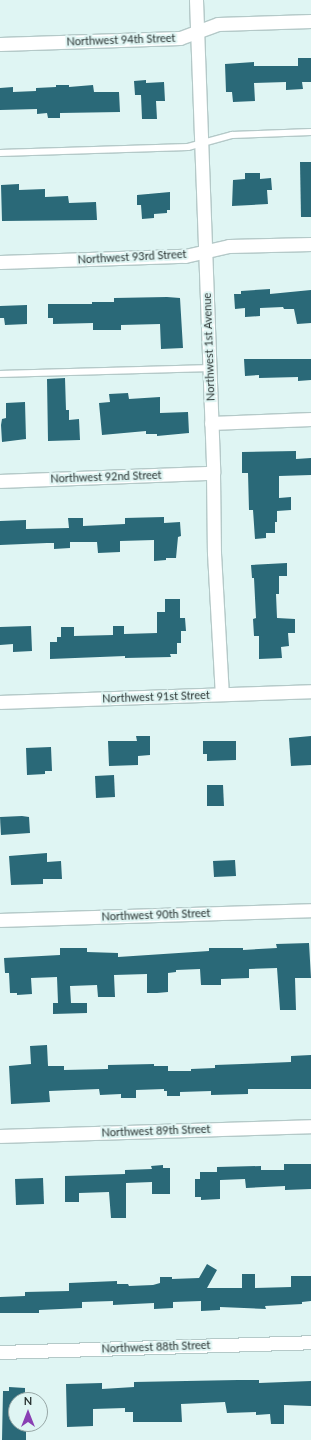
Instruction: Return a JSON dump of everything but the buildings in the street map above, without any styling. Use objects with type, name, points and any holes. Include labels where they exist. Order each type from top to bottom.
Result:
[{"type":"street","name":"Northwest 1st Avenue","points":[[196,0],[213,473],[214,553],[222,694]]},
{"type":"street","name":"Northwest 94th Street","points":[[0,44],[180,38],[218,24],[311,21]]},
{"type":"street","name":"Northwest 93rd Street","points":[[0,262],[185,256],[229,246],[311,244]]},
{"type":"street","points":[[211,423],[311,419]]},
{"type":"street","name":"Northwest 92nd Street","points":[[0,481],[213,473]]},
{"type":"street","name":"Northwest 91st Street","points":[[0,702],[311,691]]},
{"type":"street","name":"Northwest 90th Street","points":[[0,920],[311,910]]},
{"type":"street","name":"Northwest 89th Street","points":[[0,1136],[311,1126]]},
{"type":"street","name":"Northwest 88th Street","points":[[0,1352],[311,1342]]},
{"type":"lane","points":[[0,153],[188,147],[232,136],[311,132]]},
{"type":"lane","points":[[0,374],[209,368]]}]
